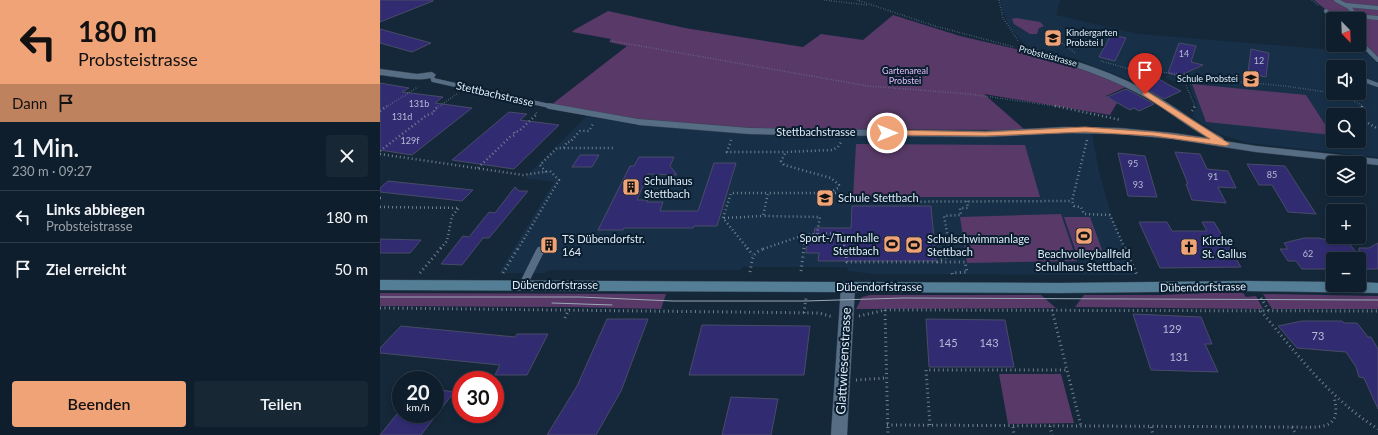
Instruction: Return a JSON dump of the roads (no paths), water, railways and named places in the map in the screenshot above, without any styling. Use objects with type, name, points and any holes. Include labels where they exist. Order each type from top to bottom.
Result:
[{"type":"street","name":"Probsteistrasse","points":[[1024,49],[1065,59],[1096,70],[1122,82],[1155,99],[1212,137],[1226,144]]},
{"type":"street","name":"Stettbachstrasse","points":[[380,72],[417,77],[432,75]]},
{"type":"street","name":"Stettbachstrasse","points":[[639,122],[749,131],[986,134],[1085,130],[1154,134],[1256,149],[1378,162]]},
{"type":"street","name":"Dübendorfstrasse","points":[[380,285],[1068,288],[1246,286],[1378,288]]},
{"type":"street","name":"Glattwiesenstrasse","points":[[839,435],[848,287]]},
{"type":"lane","points":[[1336,0],[1349,7],[1356,16],[1378,18]]},
{"type":"lane","points":[[1342,4],[1378,8]]},
{"type":"lane","points":[[1366,48],[1378,60]]},
{"type":"lane","points":[[1371,53],[1378,51]]},
{"type":"lane","name":"Stettbachstrasse","points":[[432,75],[433,80],[466,88],[639,122]]},
{"type":"lane","points":[[1366,81],[1378,85]]},
{"type":"lane","points":[[523,285],[540,252]]},
{"type":"tram line","points":[[380,297],[580,297],[673,301],[806,301],[903,298],[1378,300]]},
{"type":"tram line","points":[[552,303],[612,305]]},
{"type":"place","name":"Kindergarten Probstei I","points":[[1053,38]]},
{"type":"place","name":"Schule Probstei","points":[[1251,79]]},
{"type":"place","name":"Schulhaus Stettbach","points":[[631,187]]},
{"type":"place","name":"Schule Stettbach","points":[[825,198]]},
{"type":"place","name":"Beachvolleyballfeld Schulhaus Stettbach","points":[[1084,236]]},
{"type":"place","name":"Sport-/Turnhalle Stettbach","points":[[892,244]]},
{"type":"place","name":"TS Dübendorfstr. 164","points":[[549,245]]},
{"type":"place","name":"Schulschwimmanlage Stettbach","points":[[914,245]]},
{"type":"place","name":"Kirche St. Gallus","points":[[1189,247]]},
{"type":"park label","name":"Gartenareal Probstei","points":[[905,76]]}]
